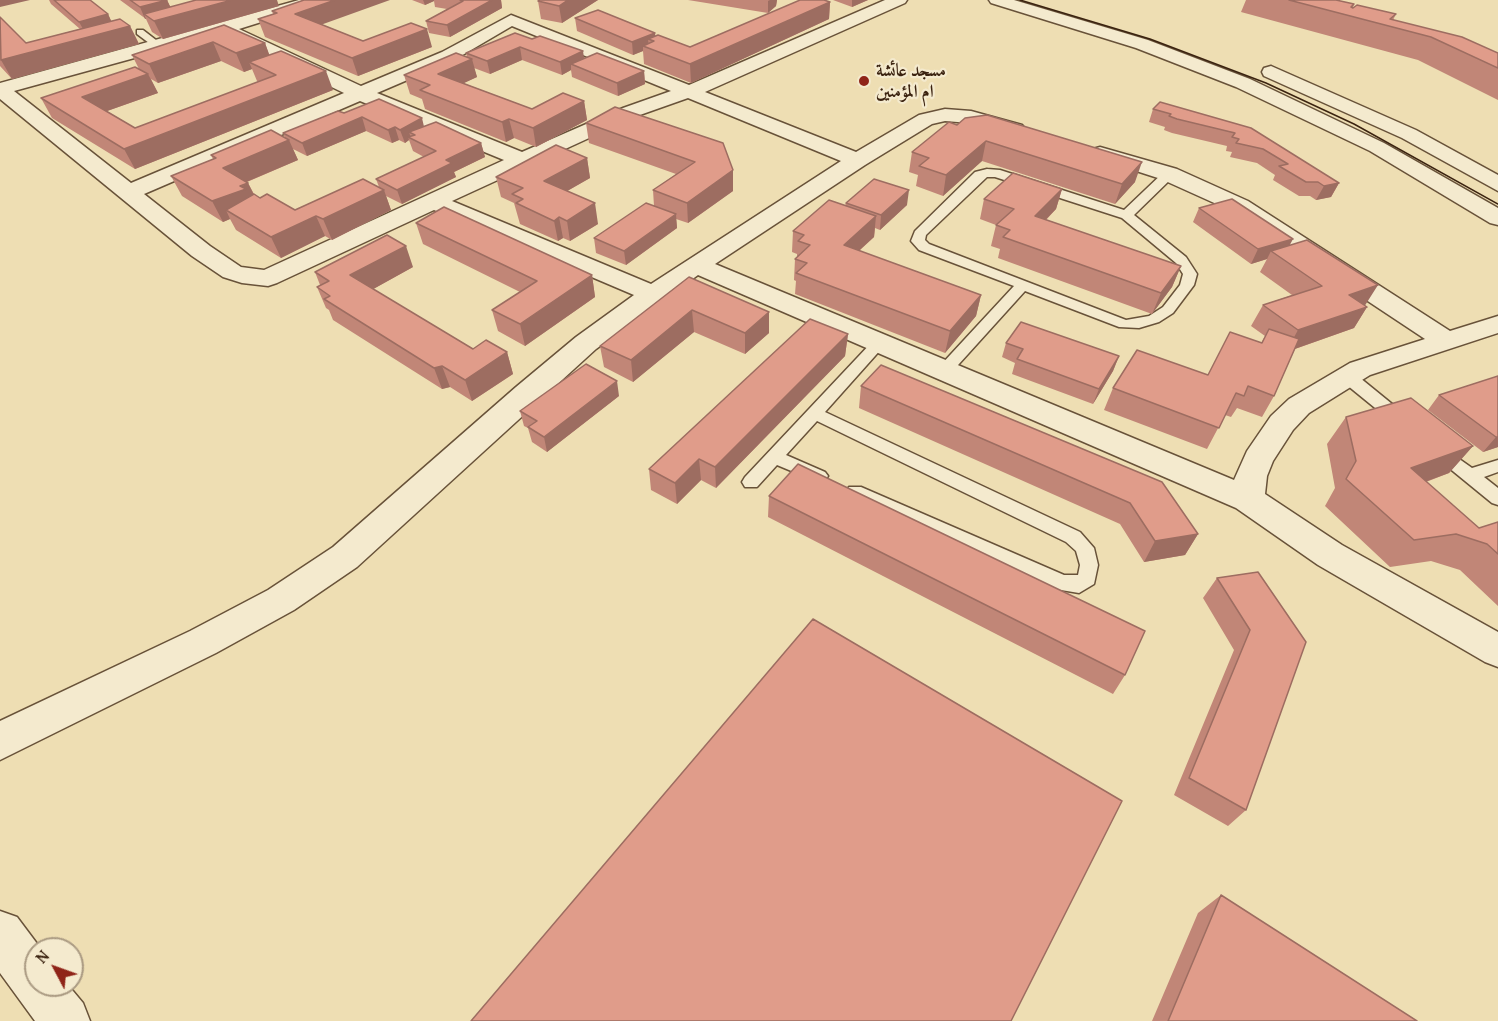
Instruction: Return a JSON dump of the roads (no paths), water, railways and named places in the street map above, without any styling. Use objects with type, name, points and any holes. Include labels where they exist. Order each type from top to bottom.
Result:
[{"type":"street","points":[[0,89],[201,251],[232,272],[260,279],[289,269],[630,112],[692,91],[899,0]]},
{"type":"street","points":[[997,0],[1142,45],[1252,87],[1377,147],[1498,218]]},
{"type":"street","points":[[1053,0],[1162,32]]},
{"type":"street","points":[[0,89],[160,47],[308,1]]},
{"type":"street","points":[[130,192],[463,50],[518,9],[692,91],[857,160]]},
{"type":"street","points":[[839,10],[861,17]]},
{"type":"street","points":[[224,28],[362,94],[522,160]]},
{"type":"street","points":[[1253,64],[1409,134],[1498,184]]},
{"type":"street","points":[[0,741],[203,642],[281,600],[345,557],[586,343],[695,266],[857,160],[926,118],[945,115],[971,117],[1037,135]]},
{"type":"street","points":[[1081,147],[1169,174],[1240,206],[1447,341]]},
{"type":"street","points":[[435,202],[653,294]]},
{"type":"street","points":[[695,266],[1248,500],[1330,555],[1498,651]]},
{"type":"street","points":[[1248,500],[1251,476],[1258,459],[1282,423],[1299,406],[1360,369],[1497,325]]},
{"type":"street","points":[[0,934],[24,966]]},
{"type":"street","points":[[47,997],[65,1021]]},
{"type":"lane","points":[[140,32],[160,47]]},
{"type":"lane","points":[[996,173],[1126,215],[1181,260],[1190,274],[1180,296],[1154,319],[1139,324],[1124,324],[924,247],[918,240],[920,234],[979,175],[996,173]]},
{"type":"lane","points":[[1126,215],[1169,174]]},
{"type":"lane","points":[[944,371],[1023,285]]},
{"type":"lane","points":[[751,482],[878,344]]},
{"type":"lane","points":[[1348,377],[1498,498]]},
{"type":"lane","points":[[774,457],[1062,583],[1079,585],[1087,579],[1089,565],[1085,548],[1073,537],[814,413]]},
{"type":"lane","points":[[1470,475],[1498,466]]},
{"type":"tram line","points":[[1020,0],[1150,39],[1266,83],[1354,124],[1498,204]]},
{"type":"place","name":"مسجد عائشة ام المؤمنين","points":[[864,81]]}]
